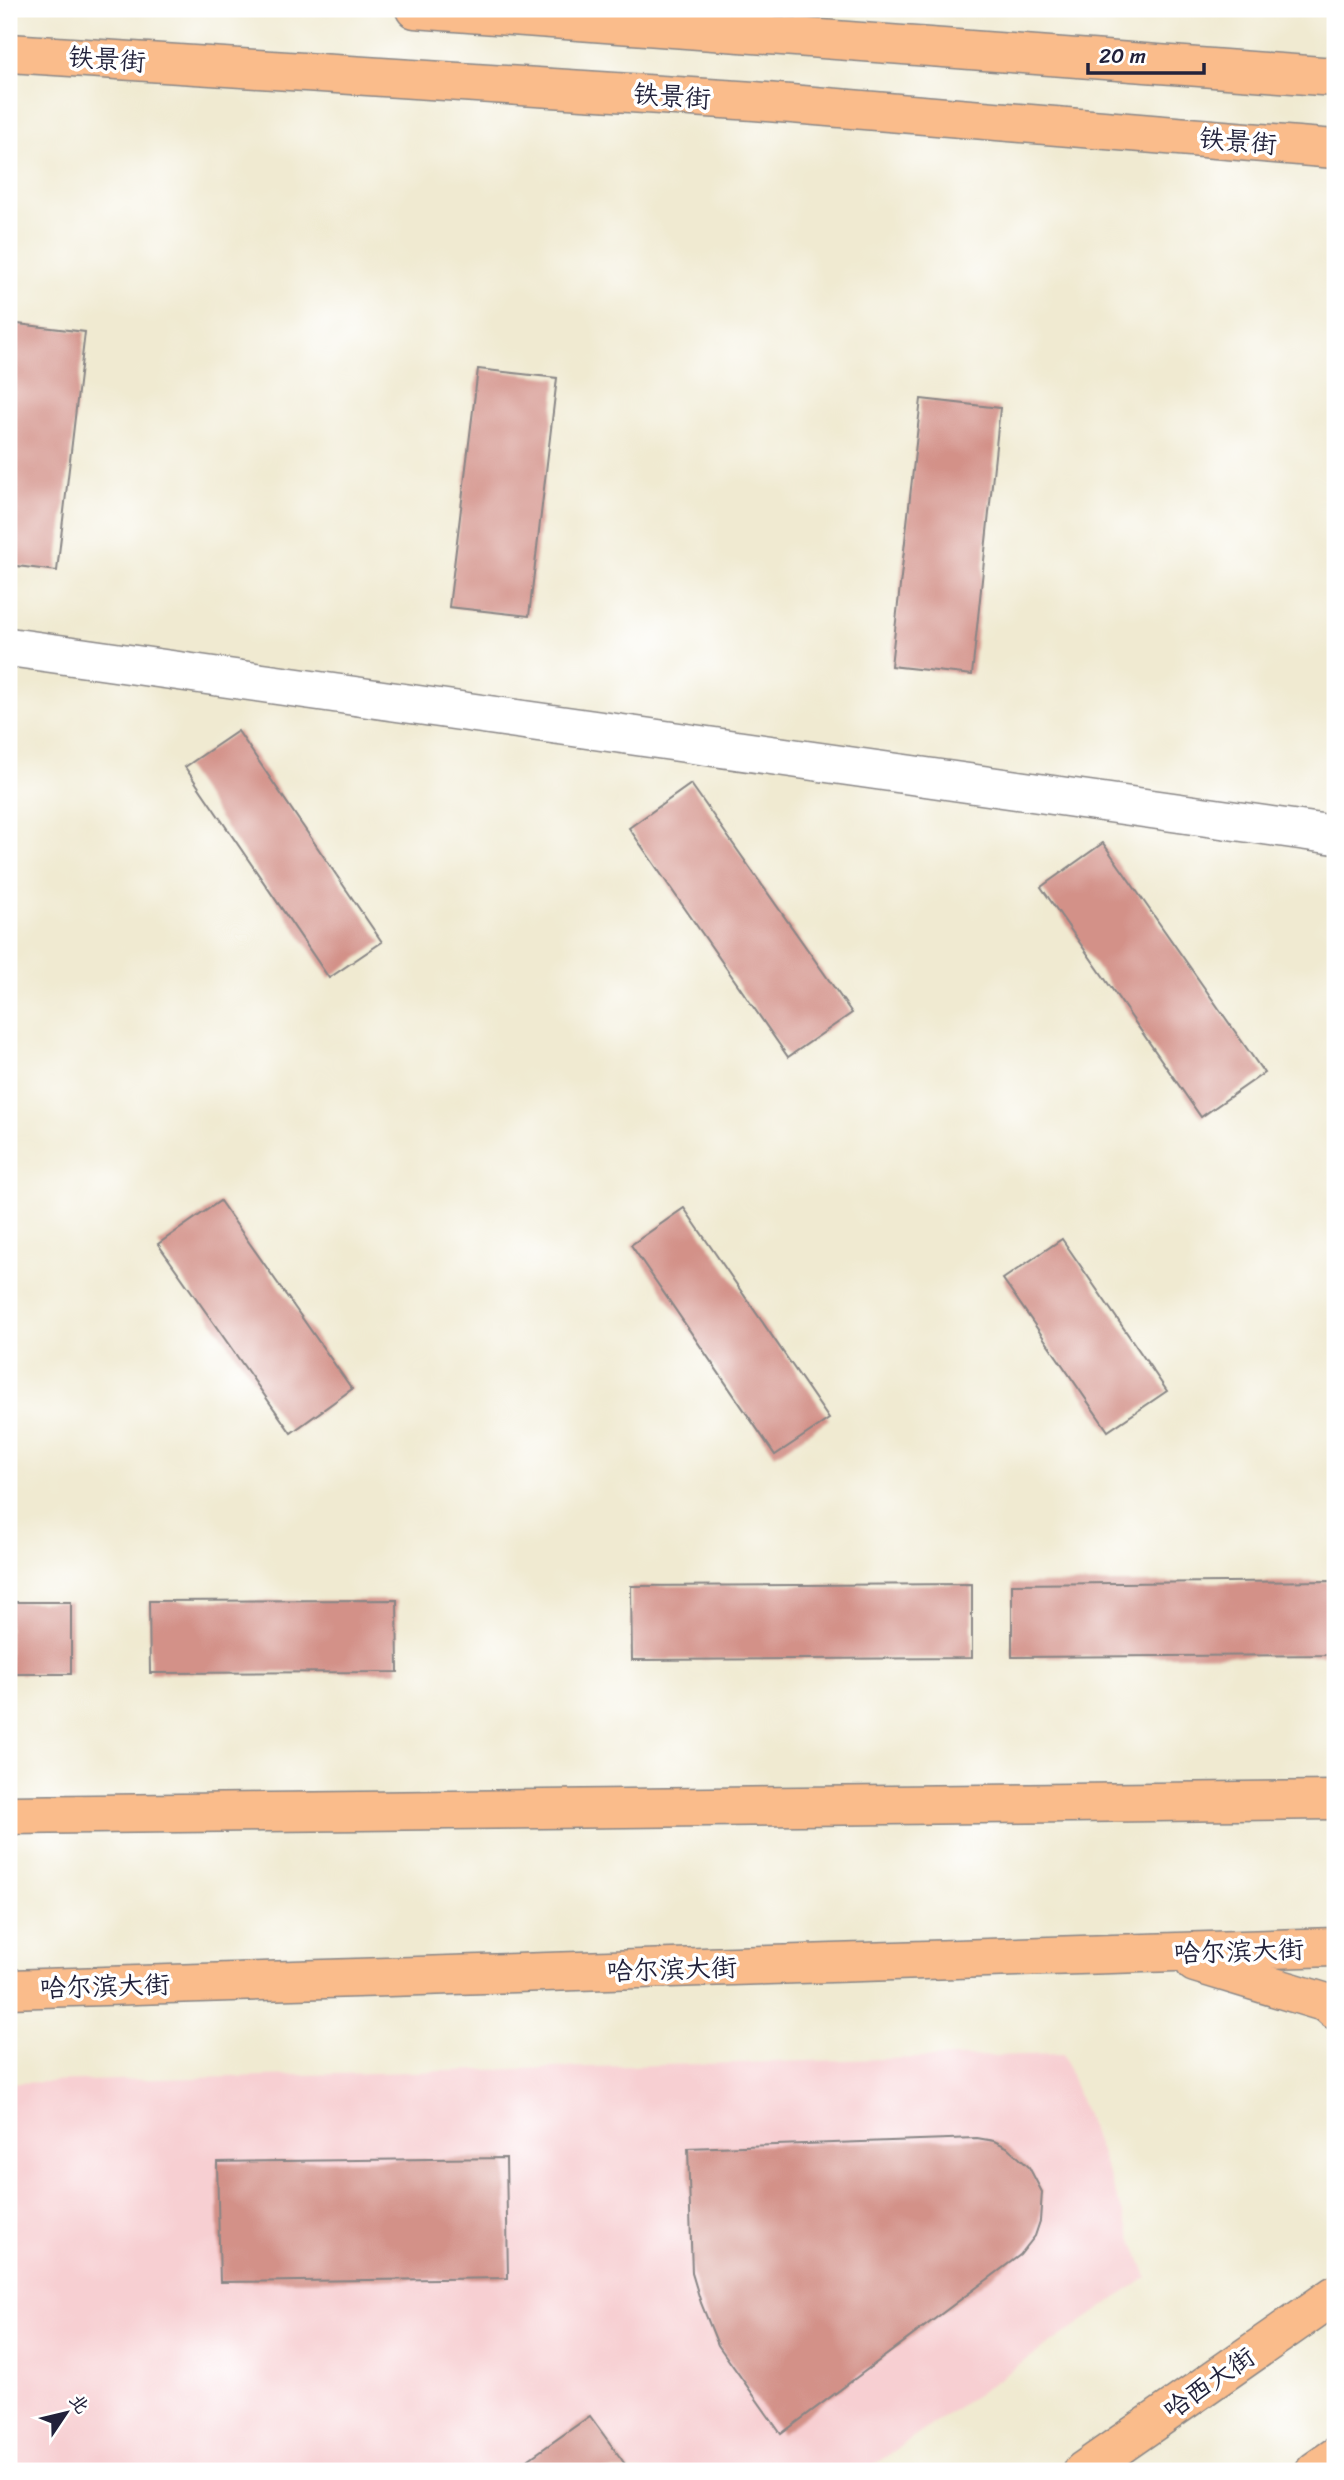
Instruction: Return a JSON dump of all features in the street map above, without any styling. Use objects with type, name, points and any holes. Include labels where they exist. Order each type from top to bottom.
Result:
[{"type":"main road","points":[[415,9],[1335,77]]},
{"type":"main road","name":"铁景街","points":[[9,53],[754,101],[1335,149]]},
{"type":"main road","points":[[9,1815],[1335,1800]]},
{"type":"main road","name":"哈尔滨大街","points":[[9,1989],[1335,1947]]},
{"type":"main road","points":[[1166,1954],[1327,2003],[1335,2010]]},
{"type":"main road","name":"哈西大街","points":[[1083,2471],[1335,2295]]},
{"type":"main road","points":[[1314,2471],[1335,2456]]},
{"type":"street","points":[[9,647],[1335,835]]},
{"type":"shaded area","points":[[1063,2054],[1147,2277],[865,2471],[9,2471],[9,2083]]},
{"type":"building","points":[[9,323],[85,332],[57,571],[9,565]]},
{"type":"building","points":[[478,369],[557,378],[529,616],[449,607]]},
{"type":"building","points":[[921,399],[1000,408],[972,675],[891,666]]},
{"type":"building","points":[[238,731],[382,942],[329,978],[185,767]]},
{"type":"building","points":[[691,784],[852,1013],[788,1057],[629,828]]},
{"type":"building","points":[[1103,843],[1264,1073],[1201,1117],[1041,887]]},
{"type":"building","points":[[220,1201],[352,1389],[291,1433],[158,1244]]},
{"type":"building","points":[[684,1208],[829,1419],[775,1455],[631,1245]]},
{"type":"building","points":[[1062,1239],[1167,1391],[1108,1431],[1003,1279]]},
{"type":"building","points":[[1335,1581],[1335,1655],[1012,1657],[1012,1584]]},
{"type":"building","points":[[972,1584],[972,1658],[632,1660],[631,1586]]},
{"type":"building","points":[[397,1600],[398,1672],[150,1673],[149,1601]]},
{"type":"building","points":[[9,1602],[71,1602],[71,1674],[9,1674]]},
{"type":"building","points":[[977,2138],[1007,2147],[1029,2167],[1042,2192],[1040,2221],[1035,2236],[1020,2255],[781,2434],[718,2345],[701,2303],[692,2273],[688,2148]]},
{"type":"building","points":[[506,2158],[508,2278],[220,2282],[217,2162]]},
{"type":"building","points":[[590,2416],[630,2471],[512,2471]]}]
